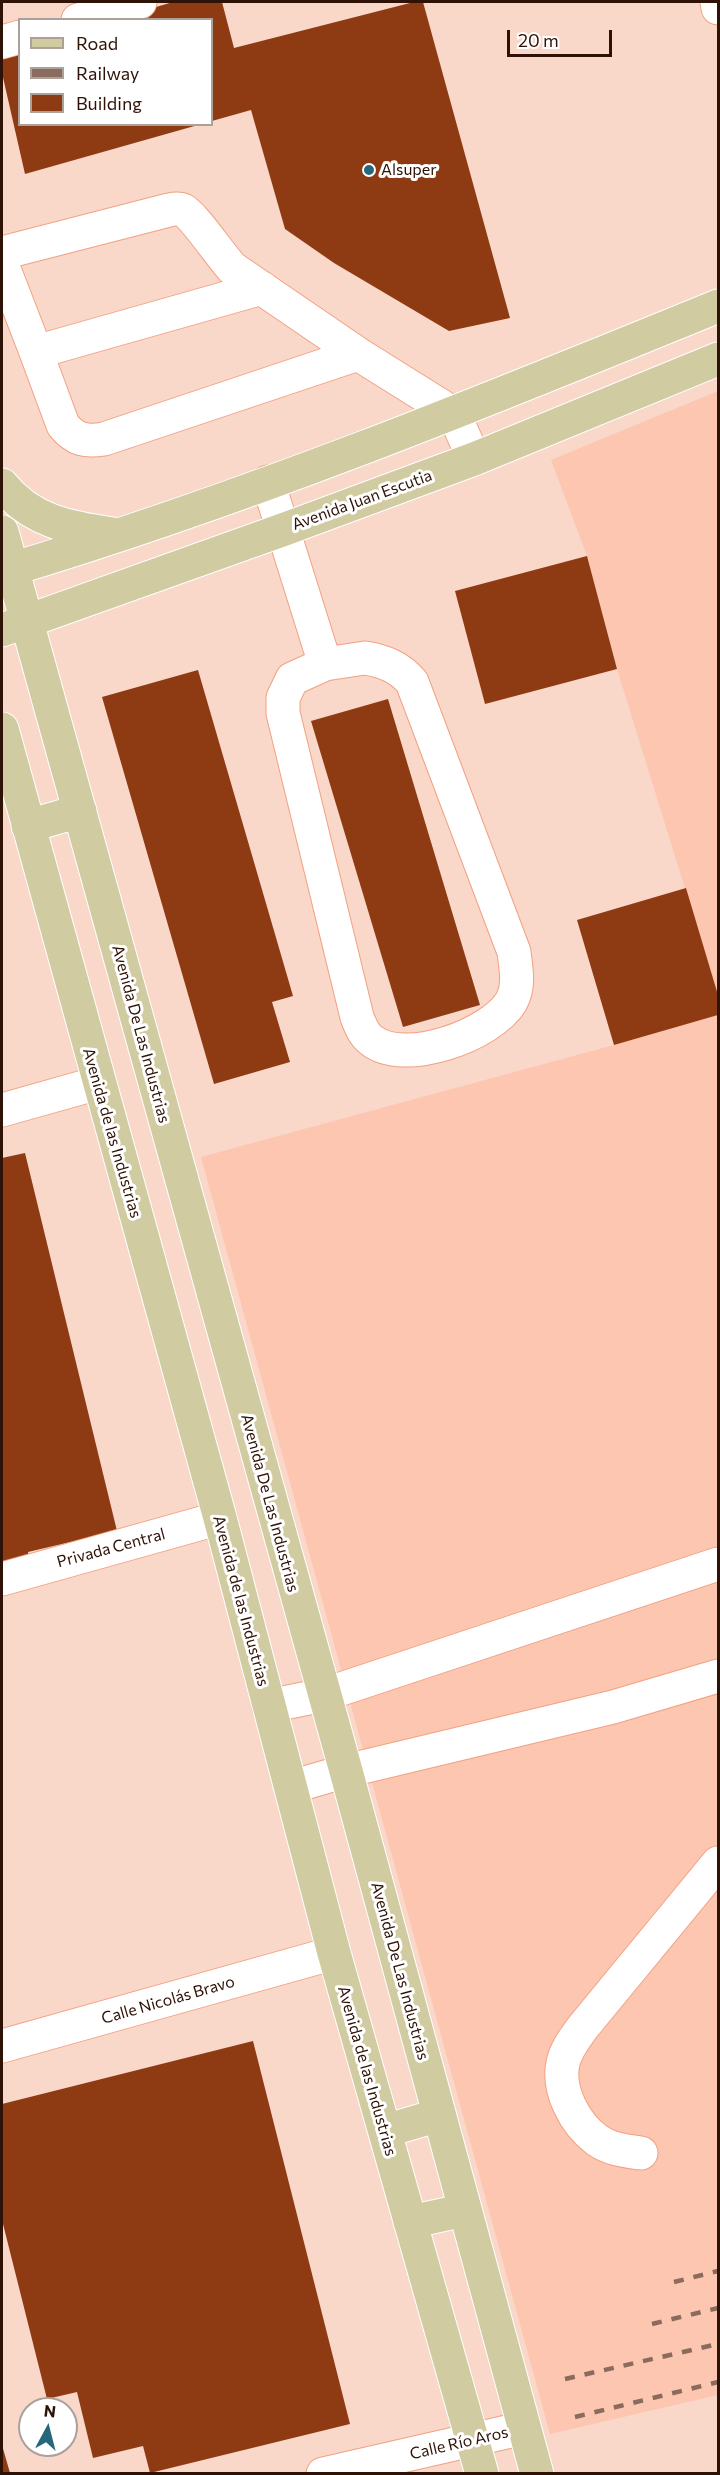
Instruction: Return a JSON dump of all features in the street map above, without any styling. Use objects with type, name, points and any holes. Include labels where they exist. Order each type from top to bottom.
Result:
[{"type":"main road","points":[[7,571],[121,535],[454,414],[718,306]]},
{"type":"main road","name":"Avenida Juan Escutia","points":[[15,626],[474,459],[718,359]]},
{"type":"main road","points":[[2,484],[21,504],[39,517],[82,530],[121,535]]},
{"type":"main road","name":"Avenida De Las Industrias","points":[[2,532],[15,626],[80,811],[323,1695],[346,1771],[537,2474]]},
{"type":"main road","name":"Avenida de las Industrias","points":[[2,729],[220,1518],[334,1953],[482,2474]]},
{"type":"main road","points":[[28,826],[80,811]]},
{"type":"main road","points":[[188,1405],[239,1391]]},
{"type":"main road","points":[[385,2131],[439,2115]]},
{"type":"main road","points":[[410,2223],[465,2210]]},
{"type":"street","points":[[85,18],[140,2]]},
{"type":"street","points":[[717,2],[718,8]]},
{"type":"street","points":[[2,42],[18,38]]},
{"type":"street","points":[[2,253],[169,210],[182,210],[190,215],[217,252],[232,268],[358,354],[454,414],[474,459]]},
{"type":"street","points":[[2,264],[63,425],[70,434],[90,442],[358,354]]},
{"type":"street","points":[[36,352],[262,288]]},
{"type":"street","points":[[268,482],[285,529],[325,664]]},
{"type":"street","points":[[364,658],[379,660],[394,666],[412,682],[514,952],[517,987],[511,1002],[485,1026],[452,1042],[411,1050],[384,1047],[371,1040],[357,1017],[283,713],[283,698],[292,679],[325,664],[364,658]]},
{"type":"street","points":[[2,1110],[98,1083]]},
{"type":"street","name":"Privada Central","points":[[2,1578],[220,1518]]},
{"type":"street","points":[[269,1706],[323,1695],[718,1564]]},
{"type":"street","points":[[291,1787],[346,1771],[613,1707],[718,1676]]},
{"type":"street","points":[[641,2153],[619,2150],[597,2140],[582,2124],[569,2103],[561,2082],[563,2063],[568,2048],[583,2027],[718,1863]]},
{"type":"street","name":"Calle Nicolás Bravo","points":[[2,2046],[334,1953]]},
{"type":"street","name":"Calle Río Aros","points":[[323,2474],[524,2428]]},
{"type":"shaded area","points":[[718,391],[718,995],[617,669],[587,556],[551,460]]},
{"type":"shaded area","points":[[718,1015],[718,2395],[550,2434],[201,1157]]},
{"type":"building","name":"Alsuper","points":[[173,2],[222,2],[234,48],[414,2],[423,2],[510,318],[449,331],[334,263],[285,229],[251,110],[213,121],[213,18],[119,18]]},
{"type":"building","points":[[18,46],[18,126],[194,126],[25,174],[2,73],[2,50]]},
{"type":"building","points":[[587,556],[617,669],[485,704],[455,591]]},
{"type":"building","points":[[198,670],[293,996],[272,1002],[290,1062],[214,1084],[102,697]]},
{"type":"building","points":[[388,699],[480,1005],[403,1027],[311,721]]},
{"type":"building","points":[[686,888],[718,995],[718,1015],[614,1045],[577,920]]},
{"type":"building","points":[[25,1153],[117,1531],[28,1552],[30,1563],[2,1570],[2,1158]]},
{"type":"building","points":[[253,2041],[350,2424],[150,2473],[143,2446],[93,2458],[77,2392],[46,2397],[2,2220],[2,2104]]},
{"type":"building","points":[[2,2445],[10,2473],[6,2474],[2,2474]]},
{"type":"railway","points":[[674,2282],[718,2271]]},
{"type":"railway","points":[[652,2324],[718,2308]]},
{"type":"railway","points":[[565,2379],[718,2344]]},
{"type":"railway","points":[[575,2417],[718,2382]]},
{"type":"place","name":"Alsuper","points":[[369,170]]}]
